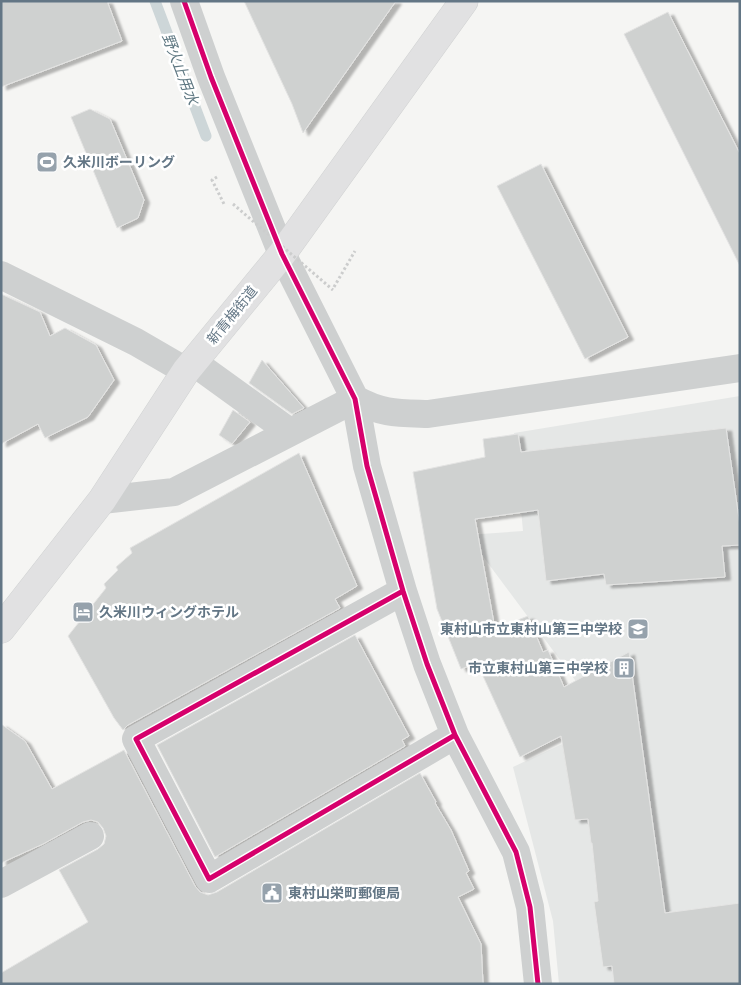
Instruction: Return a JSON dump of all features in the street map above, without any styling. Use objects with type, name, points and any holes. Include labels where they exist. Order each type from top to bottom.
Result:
[{"type":"main road","name":"新青梅街道","points":[[1,629],[102,500],[189,367],[282,254],[464,1]]},
{"type":"street","points":[[184,1],[211,76],[282,254],[355,399],[367,466],[403,591],[427,664],[455,735],[516,852],[530,907],[538,984]]},
{"type":"street","points":[[1,275],[189,367],[290,432]]},
{"type":"street","points":[[355,399],[371,408],[390,413],[428,414],[740,368]]},
{"type":"street","points":[[102,500],[174,492],[355,399]]},
{"type":"street","points":[[403,591],[136,739],[209,879],[455,735]]},
{"type":"street","points":[[1,884],[90,836]]},
{"type":"path","points":[[233,204],[333,290],[355,251]]},
{"type":"shaded area","name":"東村山市立東村山第三中学校","points":[[740,396],[740,984],[559,984],[553,921],[513,767],[607,723],[467,535],[523,531],[514,433]]},
{"type":"building","points":[[1,1],[107,1],[122,41],[1,87]]},
{"type":"building","points":[[244,1],[396,1],[303,133],[292,104]]},
{"type":"building","points":[[668,12],[740,154],[740,266],[624,34]]},
{"type":"building","points":[[90,109],[110,119],[144,200],[138,218],[117,228],[71,117]]},
{"type":"building","points":[[541,164],[628,337],[585,359],[497,186]]},
{"type":"building","points":[[1,294],[40,312],[50,336],[65,328],[96,345],[114,380],[88,417],[45,438],[38,424],[1,444]]},
{"type":"building","points":[[262,360],[304,408],[292,414],[249,383]]},
{"type":"building","points":[[233,410],[250,422],[232,444],[219,435]]},
{"type":"building","points":[[726,428],[740,526],[740,545],[722,546],[725,577],[606,585],[604,574],[546,581],[538,510],[475,519],[495,629],[528,616],[543,652],[548,650],[564,687],[629,652],[665,913],[740,903],[740,984],[614,984],[612,966],[603,967],[594,902],[598,901],[588,819],[575,820],[561,736],[520,757],[477,663],[461,669],[437,609],[413,472],[485,457],[483,439],[518,434],[521,452]]},
{"type":"building","points":[[299,453],[357,586],[335,599],[340,608],[128,725],[123,730],[114,718],[68,636],[106,588],[104,584],[118,570],[116,567],[132,553],[130,548]]},
{"type":"building","points":[[355,635],[409,736],[402,740],[405,746],[215,857],[157,745]]},
{"type":"building","points":[[1,724],[25,741],[52,789],[124,750],[195,886],[200,892],[208,895],[217,892],[420,773],[451,830],[469,871],[466,873],[474,889],[458,897],[481,944],[483,984],[1,984],[1,973],[88,922],[59,870],[98,849],[104,844],[106,836],[98,822],[91,820],[83,822],[43,844],[1,863]]},
{"type":"waterway","name":"野火止用水","points":[[155,1],[206,136]]},
{"type":"cycle path","points":[[184,1],[211,77],[282,254],[355,399],[367,466],[403,591],[427,664],[455,735],[516,852],[530,907],[538,984]]},
{"type":"cycle path","points":[[403,591],[136,739],[209,879],[455,735]]},
{"type":"place","name":"久米川ボーリング","points":[[47,162]]},
{"type":"place","name":"久米川ウィングホテル","points":[[83,612]]},
{"type":"place","name":"東村山市立東村山第三中学校","points":[[638,629]]},
{"type":"place","name":"市立東村山第三中学校","points":[[624,668]]},
{"type":"place","name":"東村山栄町郵便局","points":[[272,893]]}]
